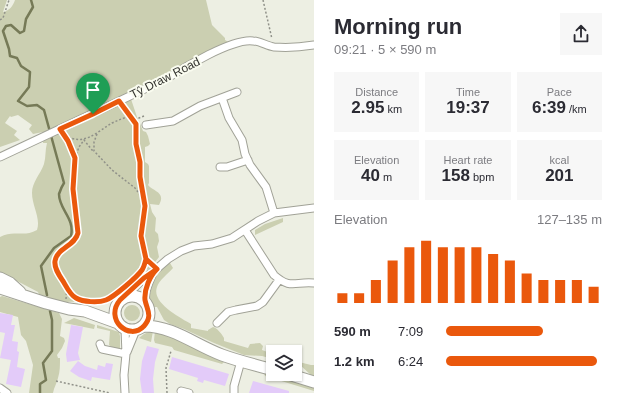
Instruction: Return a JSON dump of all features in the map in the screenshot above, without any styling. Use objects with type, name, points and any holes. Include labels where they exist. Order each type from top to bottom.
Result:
[{"type":"street","name":"Tŷ Draw Road","points":[[0,157],[166,79],[182,69],[233,44],[252,40],[274,46],[314,45]]},
{"type":"street","points":[[146,125],[173,121],[200,106],[237,92]]},
{"type":"street","points":[[222,98],[229,118],[242,140],[248,160],[252,168],[264,182],[274,213]]},
{"type":"street","points":[[220,166],[227,168],[248,160]]},
{"type":"street","points":[[131,327],[114,313],[121,300],[144,278],[155,271],[168,259],[181,251],[194,246],[212,244],[226,240],[274,213],[314,208]]},
{"type":"street","points":[[245,230],[274,275],[279,280],[291,285],[314,282]]},
{"type":"street","points":[[131,327],[147,321],[147,306],[145,298],[146,291],[155,271]]},
{"type":"street","points":[[0,278],[10,283],[24,296]]},
{"type":"street","points":[[217,323],[228,312],[258,306],[279,280]]},
{"type":"street","points":[[0,288],[58,306],[85,311],[131,327],[157,326],[175,331]]},
{"type":"street","points":[[85,311],[103,309],[130,296],[136,296],[142,299],[147,306],[175,331],[207,349],[266,368]]},
{"type":"street","points":[[126,393],[124,375],[131,327]]},
{"type":"street","points":[[126,354],[131,327]]},
{"type":"street","points":[[100,344],[102,349],[126,354]]},
{"type":"street","points":[[234,393],[234,386],[241,361]]},
{"type":"street","points":[[302,378],[314,382]]},
{"type":"street","points":[[0,388],[7,393]]},
{"type":"street","points":[[181,391],[189,393]]},
{"type":"path","points":[[0,20],[5,13],[9,0]]},
{"type":"path","points":[[263,0],[274,46]]},
{"type":"path","points":[[119,101],[136,124],[136,144],[140,162],[140,177],[145,215],[141,236],[146,259],[145,265],[140,272]]},
{"type":"path","points":[[126,285],[111,297],[100,301],[76,299],[71,294],[57,271],[55,262],[58,255],[77,238],[78,233],[73,189],[75,158],[79,147],[84,140],[97,134],[114,122],[130,116]]},
{"type":"path","points":[[134,120],[144,116]]},
{"type":"path","points":[[75,158],[68,141],[63,134],[68,137],[84,140],[112,170],[135,188],[144,201]]},
{"type":"path","points":[[94,151],[94,142],[97,134]]},
{"type":"path","points":[[146,259],[155,271]]},
{"type":"path","points":[[66,301],[67,287]]},
{"type":"path","points":[[167,393],[166,368],[171,350]]},
{"type":"path","points":[[56,381],[110,393]]},
{"type":"green space","points":[[0,0],[7,0],[3,12],[10,8],[15,0],[206,0],[212,25],[225,38],[225,40],[232,44],[71,125],[78,125],[131,99],[138,120],[143,131],[146,132],[148,136],[150,144],[145,147],[145,162],[149,166],[148,185],[161,197],[159,205],[150,204],[152,212],[156,218],[155,231],[158,234],[159,241],[157,247],[159,257],[152,266],[153,268],[140,274],[112,300],[105,303],[94,304],[66,302],[62,304],[41,299],[38,292],[0,272],[0,237],[37,230],[38,221],[32,198],[32,189],[44,164],[47,143],[43,143],[43,132],[33,134],[29,129],[32,125],[18,115],[10,116],[5,123],[17,131],[14,135],[20,140],[0,147]]},
{"type":"green space","points":[[283,218],[283,222],[255,235],[255,230],[265,224]]},
{"type":"green space","points":[[166,263],[170,263],[173,268],[160,282],[156,293],[162,304],[174,314],[191,324],[191,328],[208,331],[213,327],[222,335],[224,341],[248,348],[250,344],[260,343],[263,346],[262,350],[266,351],[266,357],[244,355],[170,324],[164,320],[157,307],[153,307],[150,303],[148,296],[151,292],[153,280]]},
{"type":"green space","points":[[2,296],[59,313],[62,319],[60,336],[64,338],[65,341],[57,355],[58,358],[60,358],[60,371],[53,393],[29,393],[33,365],[26,341],[21,335],[18,317],[0,312],[0,297]]},
{"type":"green space","points":[[132,305],[138,307],[140,313],[138,319],[132,321],[126,319],[124,313],[126,307]]},
{"type":"green space","points":[[74,318],[95,325],[94,329],[64,323]]},
{"type":"green space","points":[[97,325],[119,332],[120,349],[113,348],[109,345],[110,331],[97,328]]},
{"type":"green space","points":[[158,329],[225,361],[222,364],[174,350],[172,347],[155,343],[155,331]]},
{"type":"green space","points":[[153,331],[151,342],[139,338],[144,334]]},
{"type":"green space","points":[[302,363],[314,365],[314,376],[312,376],[302,367]]},
{"type":"green space","points":[[281,381],[294,381],[314,387],[314,391]]},
{"type":"building","points":[[0,313],[13,315],[11,325],[15,325],[12,341],[18,342],[17,351],[19,352],[17,367],[25,369],[21,387],[6,384],[11,360],[0,358],[5,333],[0,332]]},
{"type":"building","points":[[71,325],[83,327],[78,353],[80,360],[67,362],[66,354]]},
{"type":"building","points":[[147,346],[159,349],[155,362],[153,379],[154,393],[142,393],[140,379],[142,361]]},
{"type":"building","points":[[172,357],[229,374],[225,386],[204,380],[203,383],[197,381],[198,378],[169,369]]},
{"type":"building","points":[[78,361],[85,366],[97,370],[98,365],[105,367],[106,363],[113,364],[110,380],[92,377],[91,381],[79,377],[70,371]]},
{"type":"building","points":[[253,381],[289,391],[289,393],[249,393]]},
{"type":"waterway","points":[[31,0],[33,7],[26,19],[24,31],[20,33],[11,25],[6,26],[3,31],[10,56],[17,58],[21,66],[30,72],[29,87],[18,101],[27,106],[37,105],[44,110],[64,183],[59,194],[61,205],[71,224],[71,236],[54,248],[41,266],[47,295]]},
{"type":"waterway","points":[[40,393],[40,384],[46,380],[43,363],[52,351],[52,320],[50,311]]},
{"type":"route","points":[[93,114],[60,129],[68,141],[75,158],[73,194],[78,233],[77,238],[56,257],[55,266],[71,294],[76,299],[100,301],[106,300],[116,294],[143,269],[146,259],[153,265],[157,269],[153,272],[146,291],[145,298],[149,309],[149,315],[144,326],[131,331],[119,326],[114,313],[115,308],[120,300],[125,297],[136,285],[144,278],[157,269],[146,259],[141,236],[145,206],[140,177],[140,162],[136,144],[136,124],[119,101],[93,114]]}]
